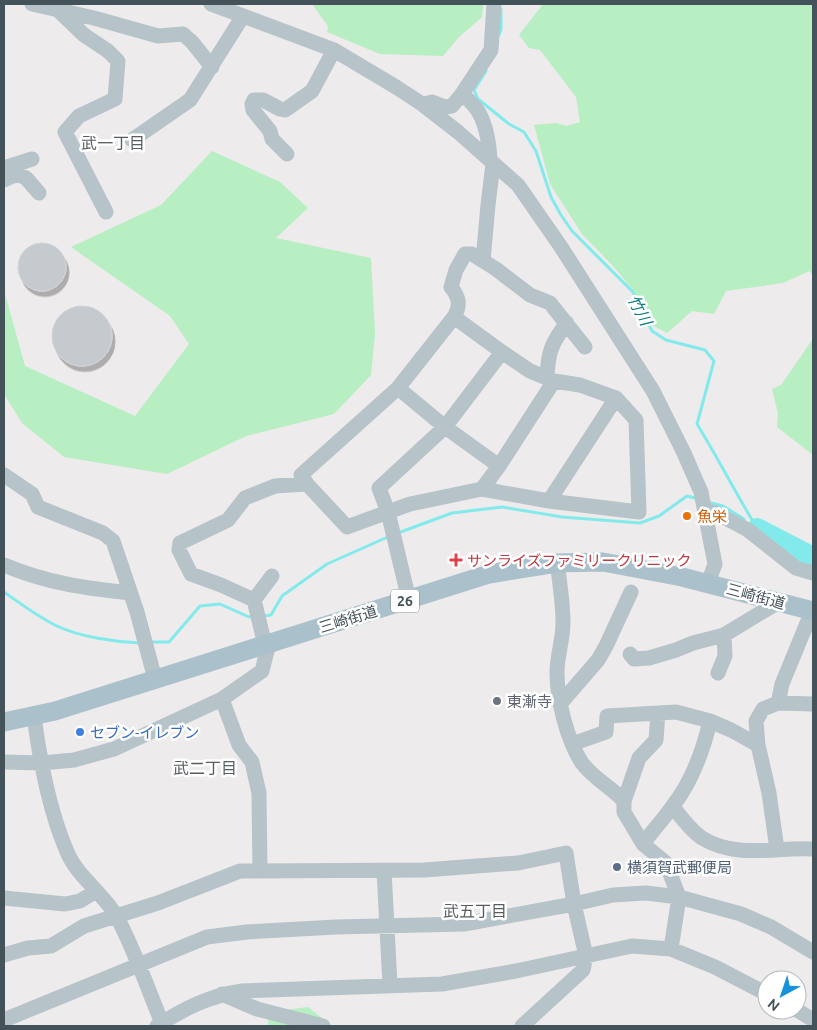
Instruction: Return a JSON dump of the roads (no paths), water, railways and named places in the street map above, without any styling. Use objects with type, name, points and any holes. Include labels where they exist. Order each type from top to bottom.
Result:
[{"type":"main road","name":"三崎街道","points":[[4,722],[55,711],[490,574],[557,563],[603,562],[646,569],[708,583],[812,611]]},
{"type":"street","points":[[32,4],[94,18],[158,36],[183,34],[212,67]]},
{"type":"street","points":[[211,4],[334,50],[422,104],[492,161],[518,185],[561,247],[653,391],[684,453],[701,492],[715,564],[708,583]]},
{"type":"street","points":[[422,104],[432,102],[445,108],[452,106],[462,94],[491,50],[494,4]]},
{"type":"street","points":[[59,11],[84,35],[108,51],[118,61],[115,99],[79,116],[65,132],[106,212]]},
{"type":"street","points":[[132,140],[190,100],[243,16]]},
{"type":"street","points":[[287,154],[272,139],[270,131],[253,110],[252,104],[257,98],[285,110],[312,91],[334,50]]},
{"type":"street","points":[[462,94],[476,108],[481,119],[492,161],[484,261]]},
{"type":"street","points":[[4,168],[32,159]]},
{"type":"street","points":[[4,180],[17,174],[26,178],[39,193]]},
{"type":"street","points":[[454,317],[530,371],[550,380],[580,385],[616,398],[636,420],[638,512],[549,501],[482,489],[410,504],[346,527],[301,475],[398,388],[454,317],[458,309],[458,296],[452,287],[456,270],[465,254],[472,254],[530,295],[550,303],[585,347]]},
{"type":"street","points":[[482,489],[499,466],[550,380],[548,356],[550,348],[567,323]]},
{"type":"street","points":[[409,600],[388,512],[379,488],[445,427],[502,352]]},
{"type":"street","points":[[398,388],[445,427],[499,466]]},
{"type":"street","points":[[549,501],[616,398]]},
{"type":"street","points":[[4,475],[32,494],[38,506],[103,533],[113,541],[137,612],[155,679]]},
{"type":"street","points":[[4,762],[42,763],[74,760],[114,749],[222,699],[262,671],[267,644],[254,600],[191,574],[179,550],[180,543],[228,520],[245,498],[275,486],[307,484]]},
{"type":"street","points":[[705,510],[716,513],[748,530],[796,568],[813,573]]},
{"type":"street","points":[[557,563],[561,588],[563,624],[557,672],[560,704],[567,735],[582,763],[597,780],[624,801]]},
{"type":"street","points":[[4,565],[45,580],[77,587],[130,593]]},
{"type":"street","points":[[254,600],[272,576]]},
{"type":"street","points":[[560,704],[598,660],[631,592]]},
{"type":"street","points":[[630,654],[634,659],[649,658],[724,635],[777,603]]},
{"type":"street","points":[[778,703],[782,684],[812,611]]},
{"type":"street","points":[[718,673],[725,656],[724,635]]},
{"type":"street","points":[[222,699],[239,745],[252,762],[259,794],[260,871]]},
{"type":"street","points":[[778,849],[769,793],[758,745],[756,721],[763,709],[778,703],[813,704]]},
{"type":"street","points":[[572,744],[606,732],[607,716],[676,712],[710,721],[758,745]]},
{"type":"street","points":[[658,713],[656,740],[639,758],[624,801],[624,812],[643,844],[666,863],[679,898],[671,949]]},
{"type":"street","points":[[34,716],[53,810],[68,854],[76,867],[116,916],[138,966],[160,1025],[189,1006],[221,994],[242,991],[442,984],[516,971],[632,946],[671,949],[714,967],[757,989]]},
{"type":"street","points":[[643,844],[673,807],[694,770],[705,744],[710,721]]},
{"type":"street","points":[[673,807],[702,838],[731,849],[761,851],[813,849]]},
{"type":"street","points":[[4,955],[28,948],[51,946],[84,926],[158,903],[240,870],[424,870],[518,862],[566,854],[574,904],[586,956],[583,970],[522,1026]]},
{"type":"street","points":[[384,870],[390,985]]},
{"type":"street","points":[[4,898],[66,904],[80,901],[96,891]]},
{"type":"street","points":[[4,1020],[207,937],[247,932],[388,925],[464,924],[621,894],[646,893],[679,898],[741,914],[771,927],[813,952]]},
{"type":"street","points":[[221,994],[257,1009],[318,1026]]},
{"type":"waterway","name":"竹川","points":[[499,35],[501,29],[501,9]]},
{"type":"waterway","name":"竹川","points":[[486,71],[474,90],[478,99],[509,124],[524,132],[536,151],[551,197],[572,231],[633,292],[652,331],[666,340],[705,350],[714,361],[697,424],[757,528]]},
{"type":"waterway","points":[[398,533],[452,513],[502,507],[562,517],[640,523],[659,516],[687,496],[699,499]]},
{"type":"waterway","points":[[707,502],[723,506],[744,519]]},
{"type":"waterway","name":"竹川","points":[[757,528],[813,557]]},
{"type":"waterway","points":[[263,616],[271,615],[282,596],[327,564],[390,536]]},
{"type":"waterway","points":[[4,592],[43,619],[66,630],[98,638],[141,643]]},
{"type":"waterway","points":[[150,642],[169,642],[200,606],[220,604],[249,617],[254,616]]},
{"type":"place","name":"魚栄","points":[[687,516]]},
{"type":"place","name":"サンライズファミリークリニック","points":[[456,560]]},
{"type":"place","name":"東漸寺","points":[[497,701]]},
{"type":"place","name":"セブン-イレブン","points":[[80,732]]},
{"type":"place","name":"横須賀武郵便局","points":[[617,867]]},
{"type":"district","name":"武一丁目","points":[[113,143]]},
{"type":"district","name":"武二丁目","points":[[205,768]]},
{"type":"district","name":"武五丁目","points":[[475,911]]}]
